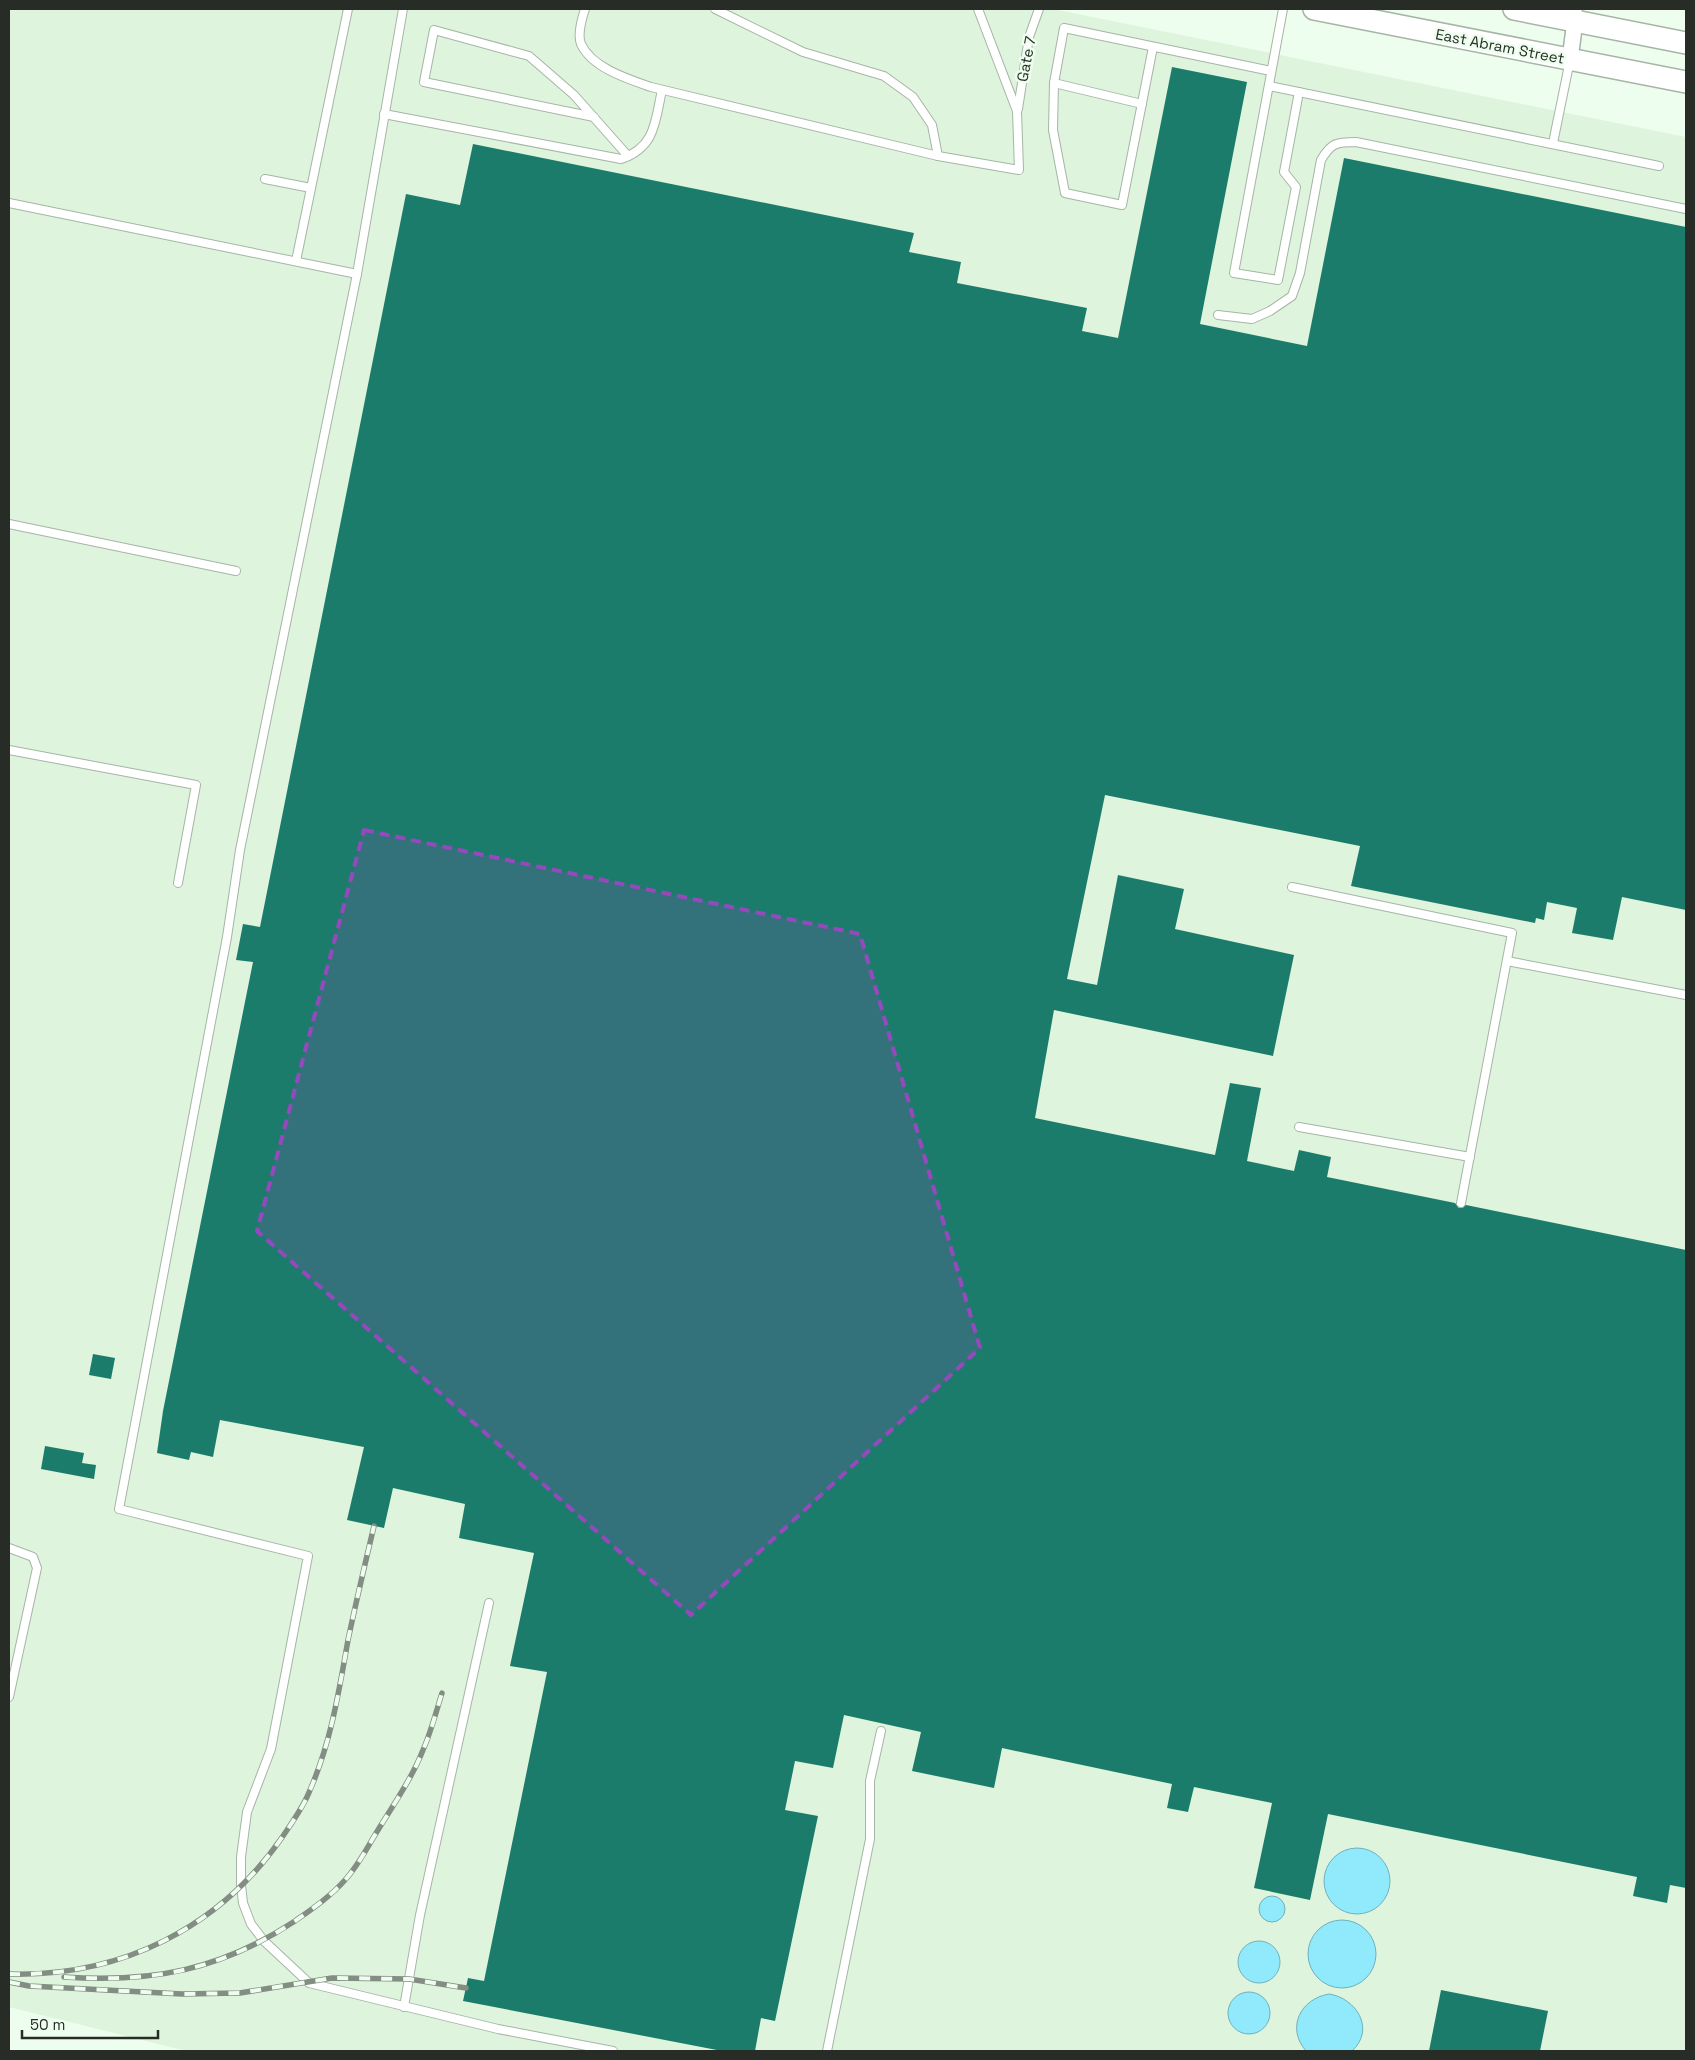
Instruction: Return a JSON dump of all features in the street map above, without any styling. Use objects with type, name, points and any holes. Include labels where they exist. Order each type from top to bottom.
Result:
[{"type":"main road","name":"East Abram Street","points":[[1314,9],[1686,82]]},
{"type":"main road","points":[[1514,9],[1575,15],[1686,44]]},
{"type":"street","points":[[1570,59],[1575,15]]},
{"type":"lane","points":[[296,261],[348,9]]},
{"type":"lane","points":[[402,9],[357,274],[240,850],[225,946],[119,1509],[308,1556],[271,1749],[247,1812],[241,1857],[243,1904],[251,1924],[264,1941],[309,1983],[498,2029],[613,2051]]},
{"type":"lane","points":[[585,9],[580,31],[580,43],[590,56],[628,79],[662,90],[938,156],[1019,170],[1018,111],[978,9]]},
{"type":"lane","points":[[715,9],[803,52],[884,76],[912,97],[932,125],[938,156]]},
{"type":"lane","name":"Gate 7","points":[[1018,111],[1029,37],[1039,9]]},
{"type":"lane","points":[[1283,9],[1234,273],[1278,280],[1296,187],[1284,172],[1300,92]]},
{"type":"lane","points":[[1153,47],[1122,204],[1065,193],[1053,130],[1054,83],[1064,28],[1271,71]]},
{"type":"lane","points":[[594,118],[424,82],[434,30],[529,56],[574,95],[628,156]]},
{"type":"lane","points":[[1553,143],[1570,59]]},
{"type":"lane","points":[[1054,83],[1142,104]]},
{"type":"lane","points":[[1269,86],[1659,166]]},
{"type":"lane","points":[[384,114],[621,158],[642,149],[649,139],[662,90]]},
{"type":"lane","points":[[1218,315],[1252,318],[1270,311],[1292,296],[1300,273],[1321,160],[1329,147],[1340,142],[1356,142],[1686,210]]},
{"type":"lane","points":[[265,179],[311,188]]},
{"type":"lane","points":[[9,203],[357,274]]},
{"type":"lane","points":[[9,524],[236,571]]},
{"type":"lane","points":[[9,750],[196,785],[178,883]]},
{"type":"lane","points":[[1292,887],[1512,933],[1461,1203]]},
{"type":"lane","points":[[1507,960],[1686,995]]},
{"type":"lane","points":[[1299,1127],[1470,1158]]},
{"type":"lane","points":[[9,1548],[34,1557],[37,1568],[9,1697]]},
{"type":"lane","points":[[404,2007],[420,1915],[489,1603]]},
{"type":"lane","points":[[827,2051],[870,1839],[870,1782],[881,1731]]},
{"type":"highlighted area","points":[[364,830],[860,934],[980,1348],[691,1615],[257,1231]]},
{"type":"shaded area","points":[[9,9],[1053,9],[1686,137],[1686,2051],[186,2051],[9,2007]]},
{"type":"water","points":[[1351,1848],[1363,1848],[1375,1853],[1385,1863],[1390,1875],[1388,1894],[1375,1909],[1363,1914],[1351,1914],[1339,1909],[1329,1899],[1324,1887],[1324,1875],[1329,1863],[1339,1853]]},
{"type":"water","points":[[1272,1896],[1281,1900],[1285,1909],[1281,1918],[1272,1922],[1263,1918],[1259,1909],[1263,1900]]},
{"type":"water","points":[[1342,1920],[1355,1923],[1366,1930],[1373,1941],[1376,1954],[1373,1967],[1366,1978],[1355,1985],[1342,1988],[1329,1985],[1318,1978],[1311,1967],[1308,1954],[1311,1941],[1318,1930],[1329,1923]]},
{"type":"water","points":[[1263,1941],[1271,1944],[1277,1950],[1280,1962],[1277,1974],[1271,1980],[1255,1983],[1247,1980],[1241,1974],[1238,1958],[1241,1950],[1247,1944]]},
{"type":"water","points":[[1253,1992],[1261,1995],[1267,2001],[1270,2013],[1267,2025],[1261,2031],[1245,2034],[1237,2031],[1231,2025],[1228,2009],[1231,2001],[1237,1995]]},
{"type":"water","points":[[1329,1994],[1347,2002],[1360,2016],[1362,2033],[1359,2042],[1352,2051],[1306,2051],[1297,2033],[1299,2016],[1310,2002]]},
{"type":"building","points":[[1172,67],[1247,82],[1200,324],[1307,346],[1344,158],[1686,227],[1686,910],[1622,897],[1613,940],[1572,933],[1577,908],[1547,902],[1544,920],[1536,918],[1535,923],[1351,886],[1360,846],[1105,795],[1067,979],[1097,985],[1118,875],[1184,889],[1175,929],[1294,955],[1273,1056],[1054,1010],[1035,1118],[1215,1155],[1230,1083],[1261,1088],[1247,1161],[1294,1171],[1299,1150],[1331,1157],[1327,1177],[1455,1203],[1459,1208],[1466,1205],[1686,1250],[1686,1888],[1670,1885],[1667,1903],[1633,1896],[1637,1877],[1328,1814],[1310,1900],[1254,1888],[1272,1803],[1194,1787],[1188,1812],[1167,1808],[1172,1784],[1002,1748],[994,1788],[912,1771],[921,1732],[844,1715],[833,1768],[795,1761],[785,1810],[818,1816],[775,2021],[761,2018],[755,2051],[722,2051],[463,2001],[468,1978],[484,1981],[547,1672],[510,1666],[534,1553],[459,1538],[465,1504],[393,1488],[384,1528],[347,1520],[364,1447],[220,1420],[213,1457],[191,1452],[189,1460],[157,1453],[163,1411],[253,962],[236,960],[243,924],[260,927],[406,194],[460,205],[473,144],[914,233],[909,252],[961,262],[957,283],[1087,308],[1082,331],[1118,338]]},
{"type":"building","points":[[93,1354],[115,1358],[111,1379],[89,1375]]},
{"type":"building","points":[[45,1446],[84,1453],[82,1463],[96,1465],[94,1479],[41,1469]]},
{"type":"building","points":[[1441,1990],[1548,2011],[1540,2051],[1429,2051]]},
{"type":"railway","points":[[9,1974],[50,1973],[90,1967],[128,1956],[164,1941],[198,1921],[229,1897],[258,1868],[283,1836],[308,1796],[324,1753],[334,1716],[348,1640],[374,1526]]},
{"type":"railway","points":[[64,1977],[127,1978],[185,1970],[213,1962],[267,1938],[315,1907],[340,1886],[350,1874],[363,1856],[414,1771],[426,1743],[442,1693]]},
{"type":"railway","points":[[9,1982],[29,1986],[182,1994],[240,1993],[332,1978],[409,1979],[466,1988]]}]
